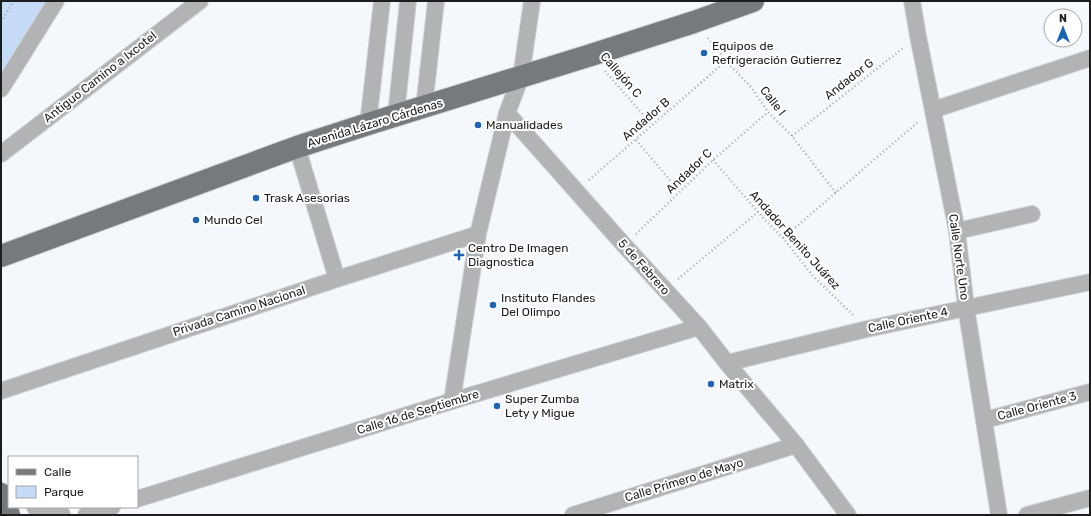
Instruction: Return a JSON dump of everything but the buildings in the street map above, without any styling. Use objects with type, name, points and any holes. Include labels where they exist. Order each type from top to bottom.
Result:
[{"type":"main road","name":"Avenida Lázaro Cárdenas","points":[[1,256],[296,148],[396,115],[424,108],[694,22],[753,1]]},
{"type":"main road","points":[[1,494],[9,515]]},
{"type":"street","points":[[1,89],[56,1]]},
{"type":"street","name":"Antiguo Camino a Ixcotel","points":[[1,154],[200,1]]},
{"type":"street","points":[[368,124],[382,1]]},
{"type":"street","points":[[396,115],[408,1]]},
{"type":"street","points":[[424,108],[436,1]]},
{"type":"street","points":[[452,401],[478,234],[507,113],[521,77],[532,1]]},
{"type":"street","name":"Calle Norte Uno","points":[[912,1],[932,110],[957,231],[966,307],[999,515]]},
{"type":"street","points":[[932,110],[1090,58]]},
{"type":"street","name":"5 de Febrero","points":[[507,113],[699,327],[727,363],[796,445],[848,515]]},
{"type":"street","points":[[296,148],[337,279]]},
{"type":"street","points":[[957,231],[1032,214]]},
{"type":"street","name":"Privada Camino Nacional","points":[[1,390],[478,234]]},
{"type":"street","name":"Calle Oriente 4","points":[[727,363],[867,329],[1090,282]]},
{"type":"street","name":"Calle 16 de Septiembre","points":[[138,499],[452,401],[699,327]]},
{"type":"street","name":"Calle Oriente 3","points":[[985,420],[1090,392]]},
{"type":"street","name":"Calle Primero de Mayo","points":[[573,515],[796,445]]},
{"type":"street","points":[[1027,515],[1090,498]]},
{"type":"street","points":[[39,508],[60,515]]},
{"type":"street","points":[[86,515],[109,508]]},
{"type":"path","points":[[1,22],[14,1]]},
{"type":"path","name":"Calle I","points":[[694,22],[726,61],[751,87],[768,112],[792,136],[836,193]]},
{"type":"path","name":"Andador G","points":[[792,136],[918,36]]},
{"type":"path","name":"Callejón C","points":[[591,55],[652,125]]},
{"type":"path","name":"Andador B","points":[[578,191],[726,61]]},
{"type":"path","points":[[783,238],[932,110]]},
{"type":"path","name":"Andador C","points":[[624,245],[713,160],[768,112]]},
{"type":"path","points":[[636,140],[680,192]]},
{"type":"path","name":"Andador Benito Juárez","points":[[713,160],[758,212],[783,238],[813,276],[867,329]]},
{"type":"path","points":[[666,290],[758,212]]},
{"type":"green space","points":[[1,1],[58,1],[1,88]]},
{"type":"place","name":"Equipos de Refrigeración Gutierrez","points":[[704,53]]},
{"type":"place","name":"Manualidades","points":[[478,125]]},
{"type":"place","name":"Trask Asesorias","points":[[256,198]]},
{"type":"place","name":"Mundo Cel","points":[[196,220]]},
{"type":"place","name":"Centro De Imagen Diagnostica","points":[[459,255]]},
{"type":"place","name":"Instituto Flandes Del Olimpo","points":[[493,305]]},
{"type":"place","name":"Matrix","points":[[711,384]]},
{"type":"place","name":"Super Zumba Lety y Migue","points":[[497,406]]}]
